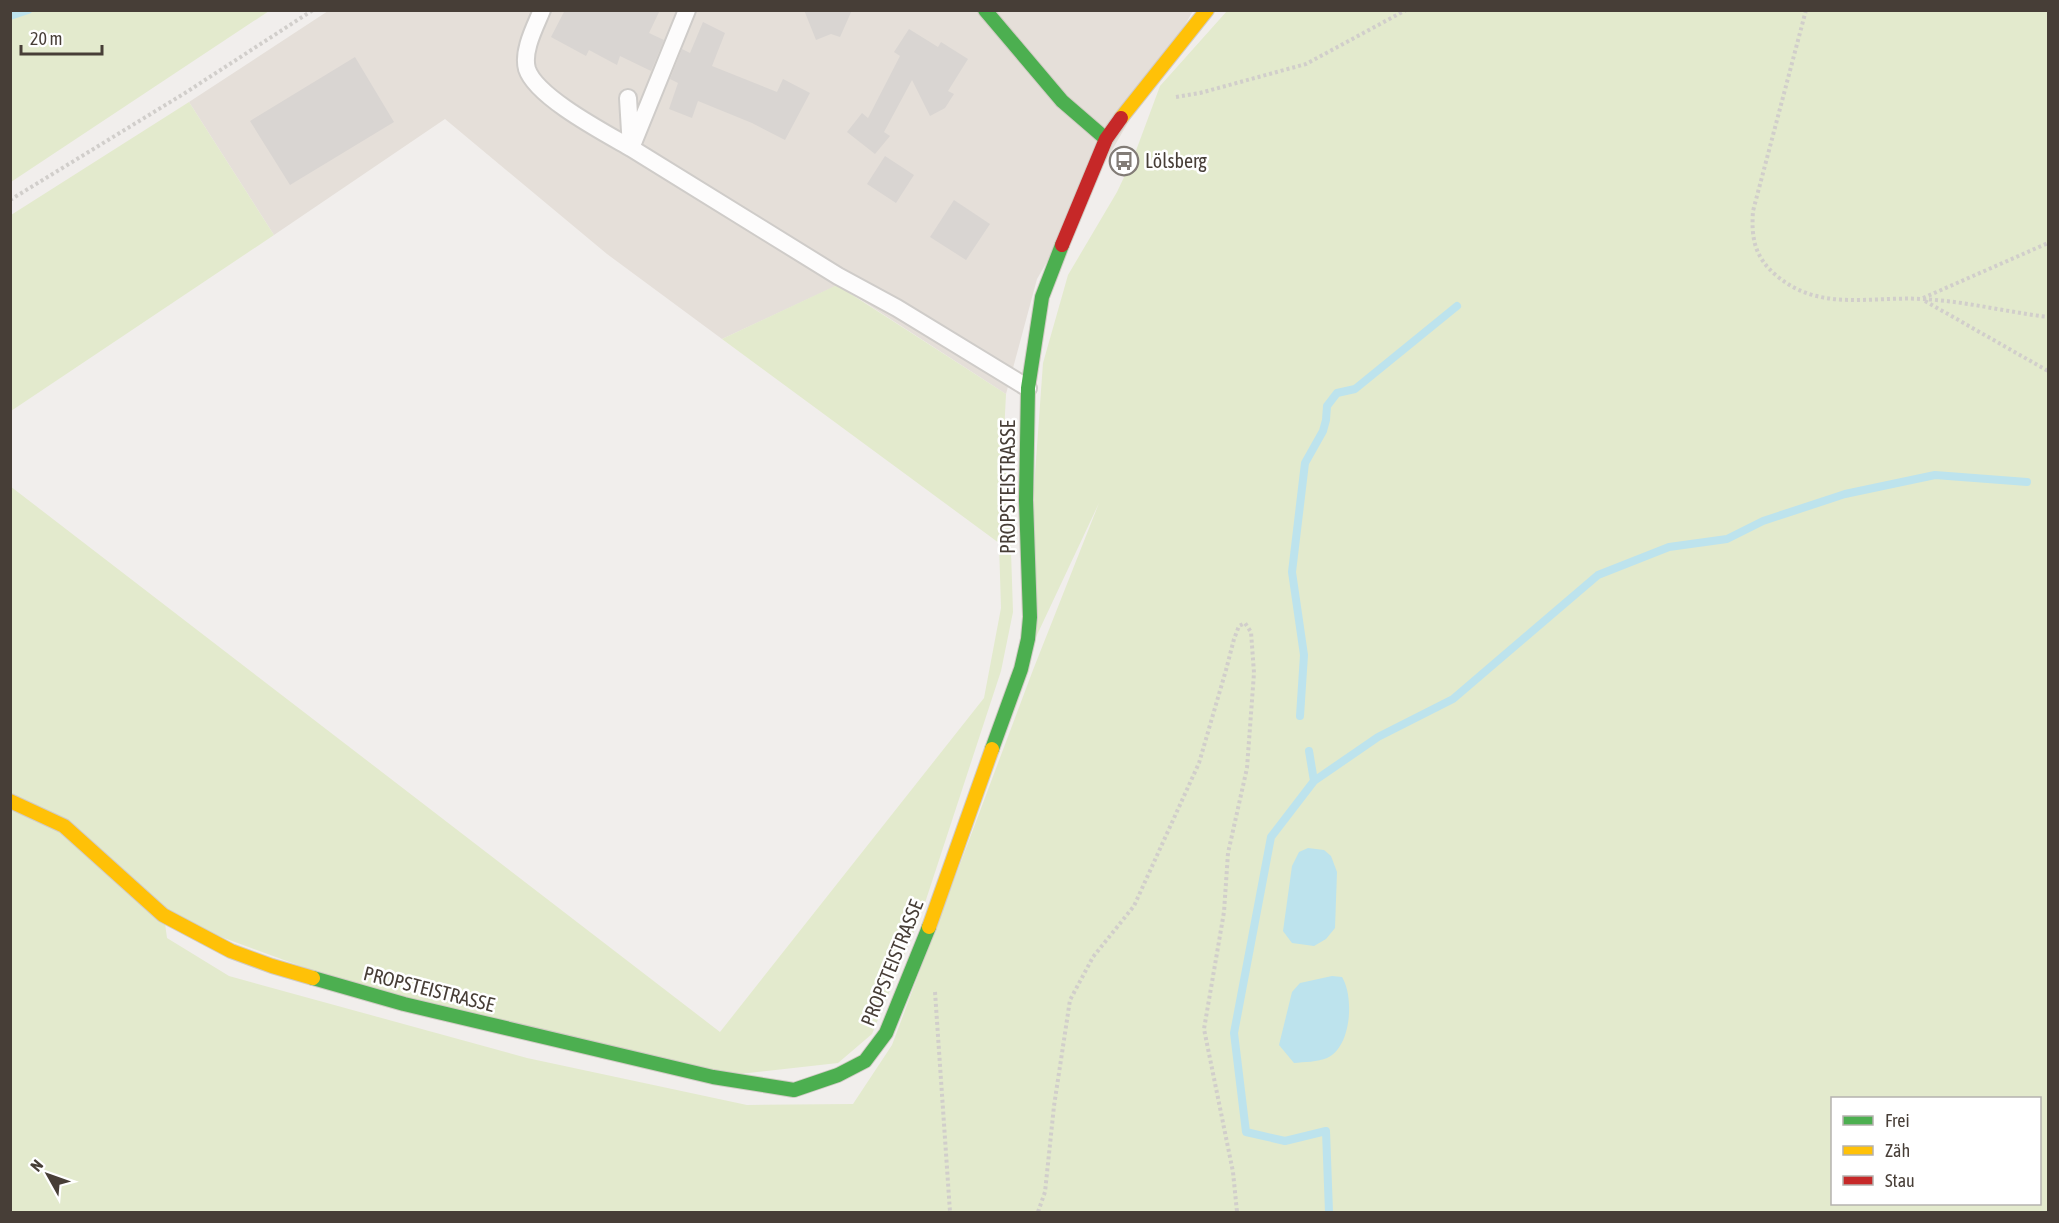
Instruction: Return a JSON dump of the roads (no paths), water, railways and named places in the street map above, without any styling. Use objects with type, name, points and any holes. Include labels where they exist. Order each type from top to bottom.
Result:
[{"type":"street","points":[[985,10],[1062,100],[1106,139]]},
{"type":"street","name":"PROPSTEISTRASSE","points":[[10,801],[64,826],[163,915],[231,951],[272,966],[404,1004],[713,1077],[794,1090],[838,1075],[865,1061],[886,1033],[925,938],[1021,669],[1028,639],[1030,616],[1026,500],[1028,388],[1042,297],[1072,215],[1106,139],[1131,104],[1207,10]]},
{"type":"lane","points":[[542,10],[528,47],[527,69],[538,87],[560,105],[838,276],[897,308],[1028,388]]},
{"type":"lane","points":[[631,148],[687,10]]},
{"type":"lane","points":[[628,98],[631,148]]},
{"type":"water","points":[[1308,848],[1324,850],[1331,856],[1337,872],[1335,928],[1326,939],[1314,946],[1292,943],[1283,931],[1292,866],[1299,852]]},
{"type":"water","points":[[1332,976],[1342,977],[1348,996],[1348,1020],[1342,1043],[1327,1058],[1294,1063],[1279,1045],[1292,992],[1300,983]]},
{"type":"waterway","points":[[10,16],[28,10]]},
{"type":"waterway","points":[[1300,716],[1304,655],[1292,572],[1305,463],[1323,431],[1327,406],[1337,393],[1355,389],[1457,306]]},
{"type":"waterway","points":[[1314,781],[1378,737],[1453,699],[1598,575],[1669,547],[1727,539],[1763,521],[1845,494],[1935,475],[2027,482]]},
{"type":"waterway","points":[[1309,751],[1314,781],[1271,837],[1234,1033],[1246,1132],[1285,1141],[1326,1131],[1329,1212]]},
{"type":"place","name":"Lölsberg","points":[[1124,161]]}]
